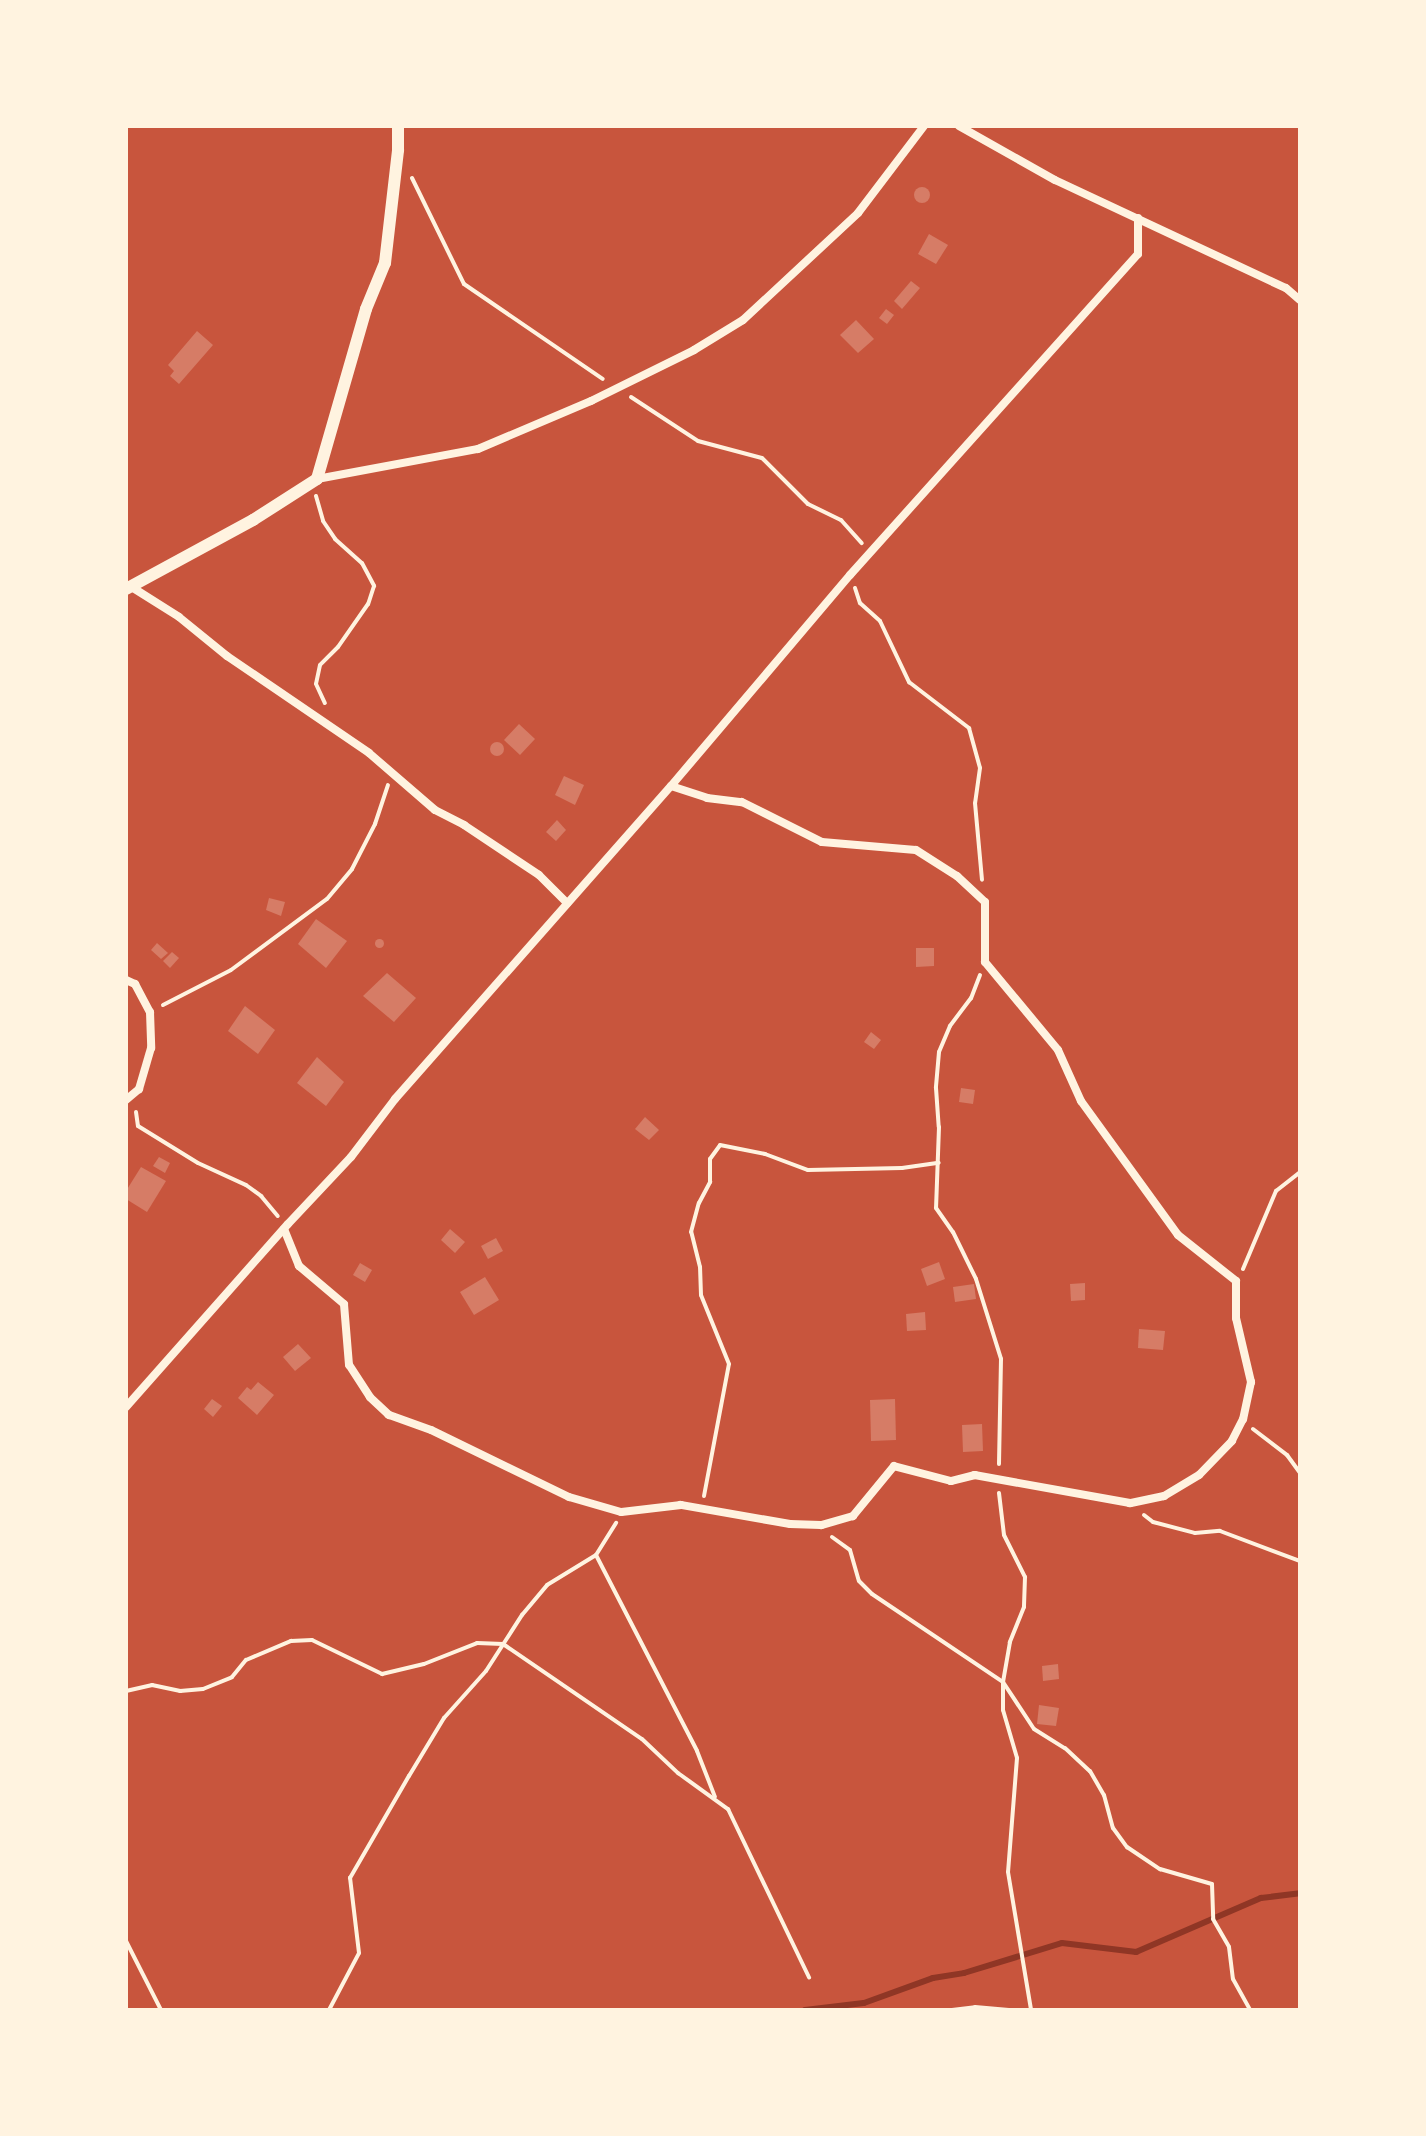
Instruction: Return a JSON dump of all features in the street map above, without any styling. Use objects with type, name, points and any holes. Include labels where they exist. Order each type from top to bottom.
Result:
[{"type":"street","points":[[317,479],[366,309],[385,263],[398,126]]},
{"type":"street","points":[[128,588],[253,520],[317,479],[478,449],[694,350],[743,320],[808,262],[858,213],[924,126]]},
{"type":"street","points":[[959,126],[1055,180],[1286,288],[1300,300]]},
{"type":"street","points":[[126,1407],[351,1157],[395,1099],[671,786],[850,575],[1138,254],[1138,218]]},
{"type":"street","points":[[128,588],[179,617],[227,656],[392,773],[435,810],[483,836],[539,875],[567,903]]},
{"type":"street","points":[[284,1229],[299,1266],[344,1304],[349,1365],[370,1397],[389,1415],[431,1430],[569,1497],[621,1512],[681,1505],[790,1524],[813,1524],[853,1516],[894,1466],[951,1481],[975,1475],[1130,1503],[1164,1496],[1199,1475],[1232,1441],[1243,1419],[1251,1382],[1236,1318],[1236,1281],[1205,1259],[1170,1225],[1081,1101],[1058,1050],[985,962],[985,902],[957,876],[916,850],[822,842],[742,802],[707,798],[671,786]]},
{"type":"street","points":[[126,980],[135,984],[150,1012],[151,1048],[139,1089],[126,1100]]},
{"type":"path","points":[[317,479],[315,492],[323,521],[335,539],[362,563],[374,586],[368,604],[338,647],[320,665],[316,684],[325,704],[328,726]]},
{"type":"path","points":[[850,575],[860,603],[880,621],[909,682],[969,728],[980,768],[975,803],[985,902]]},
{"type":"path","points":[[150,1012],[231,970],[327,899],[352,869],[369,835],[392,773]]},
{"type":"path","points":[[139,1089],[138,1126],[160,1142],[261,1196],[276,1211],[284,1229]]},
{"type":"path","points":[[701,1507],[729,1364],[701,1295],[700,1267],[691,1232],[699,1203],[710,1182],[710,1159],[720,1145],[765,1154],[808,1170],[902,1168],[939,1163]]},
{"type":"path","points":[[1236,1281],[1251,1257],[1276,1191],[1300,1172]]},
{"type":"path","points":[[1243,1419],[1287,1455],[1300,1473]]},
{"type":"path","points":[[1130,1503],[1153,1522],[1195,1533],[1220,1531],[1300,1561]]},
{"type":"path","points":[[329,2010],[359,1953],[350,1878],[444,1718],[486,1671],[547,1585],[596,1555],[621,1512]]},
{"type":"path","points":[[813,1524],[850,1550],[859,1581],[872,1594],[1003,1682],[1034,1729],[1065,1748],[1090,1771],[1104,1795],[1113,1828],[1127,1847],[1160,1869],[1212,1884],[1213,1919],[1229,1947],[1233,1979],[1250,2010]]},
{"type":"path","points":[[596,1555],[697,1751],[716,1799]]},
{"type":"path","points":[[126,1691],[152,1685],[180,1691],[203,1689],[232,1677],[246,1660],[291,1641],[312,1640],[382,1674],[424,1664],[477,1643],[503,1644],[642,1739],[678,1773],[728,1809],[809,1977]]},
{"type":"path","points":[[126,1941],[161,2010]]},
{"type":"path","points":[[952,2010],[975,2007],[1009,2010]]},
{"type":"building","points":[[922,187],[928,189],[928,201],[922,203],[916,201],[914,195],[916,189]]},
{"type":"building","points":[[929,234],[948,245],[936,264],[918,254]]},
{"type":"building","points":[[911,281],[920,288],[902,309],[894,301]]},
{"type":"building","points":[[886,309],[894,315],[887,324],[879,318]]},
{"type":"building","points":[[856,320],[874,339],[858,353],[840,335]]},
{"type":"building","points":[[197,331],[213,345],[179,384],[170,376],[174,371],[168,365]]},
{"type":"building","points":[[519,724],[535,739],[520,755],[504,740]]},
{"type":"building","points":[[497,742],[504,749],[497,756],[490,749]]},
{"type":"building","points":[[564,776],[584,785],[575,805],[555,795]]},
{"type":"building","points":[[557,820],[566,830],[556,841],[546,832]]},
{"type":"building","points":[[269,898],[285,902],[281,916],[266,910]]},
{"type":"building","points":[[316,919],[347,941],[326,968],[298,944]]},
{"type":"building","points":[[379,939],[383,943],[379,947],[375,943]]},
{"type":"building","points":[[157,943],[168,953],[161,959],[151,950]]},
{"type":"building","points":[[916,948],[934,948],[934,966],[916,967]]},
{"type":"building","points":[[172,952],[179,958],[170,968],[163,961]]},
{"type":"building","points":[[387,973],[416,998],[394,1022],[363,996]]},
{"type":"building","points":[[245,1006],[275,1030],[258,1054],[228,1031]]},
{"type":"building","points":[[871,1032],[881,1040],[874,1049],[864,1042]]},
{"type":"building","points":[[317,1057],[344,1082],[326,1106],[297,1083]]},
{"type":"building","points":[[961,1088],[975,1090],[973,1104],[959,1102]]},
{"type":"building","points":[[645,1117],[659,1130],[649,1140],[635,1129]]},
{"type":"building","points":[[159,1157],[170,1163],[165,1173],[153,1166]]},
{"type":"building","points":[[141,1167],[166,1181],[147,1212],[126,1199],[126,1191]]},
{"type":"building","points":[[450,1229],[465,1242],[455,1253],[441,1240]]},
{"type":"building","points":[[496,1238],[503,1251],[488,1259],[481,1246]]},
{"type":"building","points":[[939,1262],[945,1279],[927,1286],[921,1269]]},
{"type":"building","points":[[360,1263],[372,1270],[365,1282],[353,1275]]},
{"type":"building","points":[[485,1277],[499,1300],[474,1315],[460,1292]]},
{"type":"building","points":[[1085,1283],[1085,1300],[1071,1301],[1070,1284]]},
{"type":"building","points":[[974,1284],[976,1299],[955,1302],[953,1287]]},
{"type":"building","points":[[925,1312],[926,1330],[907,1331],[906,1314]]},
{"type":"building","points":[[1139,1329],[1165,1331],[1163,1350],[1138,1348]]},
{"type":"building","points":[[298,1344],[311,1358],[295,1371],[283,1357]]},
{"type":"building","points":[[258,1382],[274,1395],[257,1415],[238,1398],[247,1387],[251,1390]]},
{"type":"building","points":[[212,1399],[222,1406],[213,1417],[204,1409]]},
{"type":"building","points":[[895,1399],[896,1440],[871,1441],[870,1400]]},
{"type":"building","points":[[982,1424],[983,1451],[963,1452],[962,1425]]},
{"type":"building","points":[[1058,1664],[1059,1679],[1043,1681],[1042,1666]]},
{"type":"building","points":[[1039,1705],[1059,1708],[1056,1726],[1037,1724]]},
{"type":"waterway","points":[[805,2010],[864,2003],[933,1978],[964,1973],[1062,1943],[1136,1952],[1261,1898],[1300,1893]]}]
